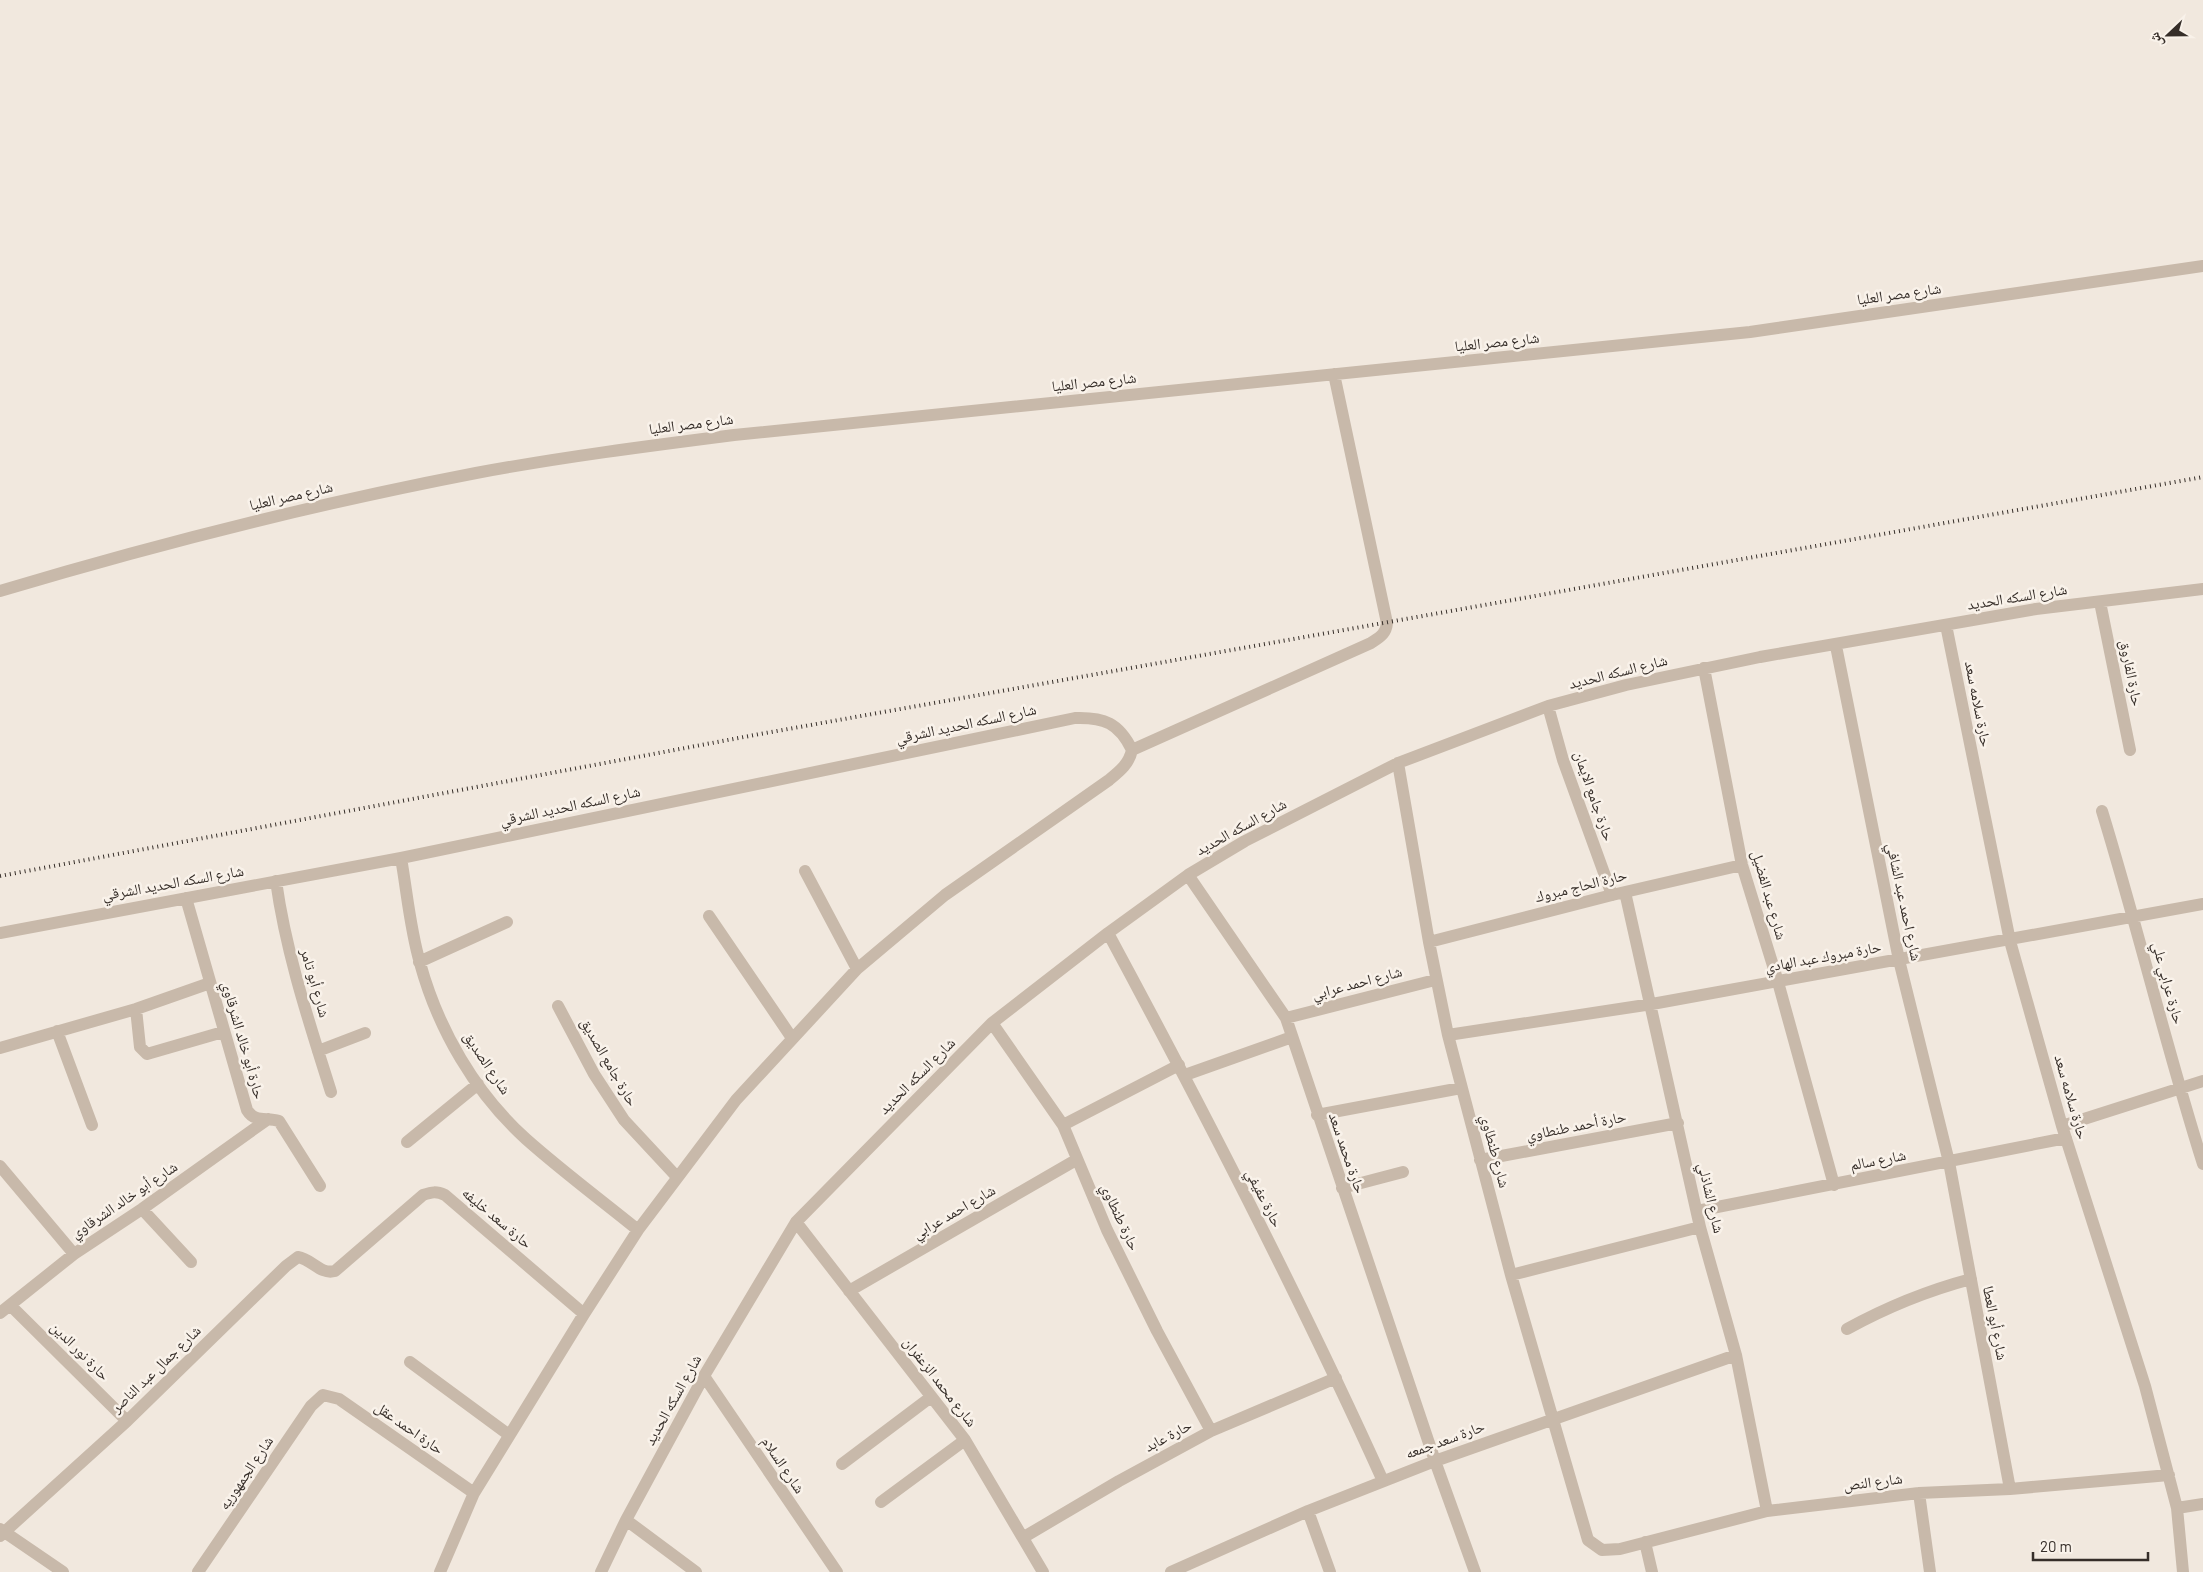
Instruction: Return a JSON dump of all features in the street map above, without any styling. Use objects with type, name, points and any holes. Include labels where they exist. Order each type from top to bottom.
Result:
[{"type":"street","name":"شارع مصر العليا","points":[[0,591],[100,561],[351,498],[478,473],[606,452],[734,435],[1750,332],[2203,266]]},
{"type":"street","points":[[440,1572],[474,1494],[584,1314],[638,1230],[736,1100],[857,969],[945,896],[1123,769],[1130,759],[1132,750],[1371,643],[1383,635],[1387,622],[1334,374]]},
{"type":"street","name":"شارع السكه الحديد","points":[[600,1572],[704,1376],[796,1222],[992,1023],[1108,933],[1188,875],[1245,841],[1398,763],[1548,706],[1704,668],[2036,609],[2203,589]]},
{"type":"street","name":"حارة الفاروق","points":[[2100,602],[2130,750]]},
{"type":"street","name":"حارة سلامه سعد","points":[[1946,625],[2010,941],[2064,1132],[2145,1386],[2177,1508],[2183,1572]]},
{"type":"street","name":"شارع احمد عبد الشافي","points":[[1836,646],[1899,960],[1949,1162]]},
{"type":"street","name":"شارع عبد الفضيل","points":[[1704,668],[1742,865],[1778,982],[1834,1185]]},
{"type":"street","name":"حارة جامع الايمان","points":[[1548,706],[1563,760],[1618,893]]},
{"type":"street","name":"شارع السكه الحديد الشرقي","points":[[0,933],[401,858],[1075,718],[1096,717],[1106,722],[1118,729],[1132,750]]},
{"type":"street","name":"شارع طنطاوي","points":[[1398,763],[1429,942],[1448,1035],[1511,1275],[1551,1419],[1588,1540]]},
{"type":"street","name":"حارة عرابي علي","points":[[2102,811],[2134,917],[2179,1089],[2203,1164]]},
{"type":"street","name":"شارع الصديق","points":[[401,858],[419,962],[434,1004],[453,1046],[478,1084],[526,1138],[638,1230]]},
{"type":"street","name":"حارة الحاج مبروك","points":[[1429,942],[1618,893],[1742,865]]},
{"type":"street","points":[[805,871],[857,969]]},
{"type":"street","name":"حارة محمد سعد","points":[[1188,875],[1286,1018],[1317,1115],[1435,1461],[1475,1572]]},
{"type":"street","name":"شارع أبو تامر","points":[[276,881],[282,922],[296,980],[331,1092]]},
{"type":"street","name":"شارع الشاذلي","points":[[1618,893],[1652,1004],[1700,1227],[1736,1355],[1767,1511]]},
{"type":"street","name":"حارة أبو خالد الشرقاوي","points":[[186,898],[247,1110],[251,1116],[258,1119],[279,1121],[320,1186]]},
{"type":"street","name":"حارة مبروك عبد الهادي","points":[[1448,1035],[1652,1004],[2010,941],[2203,904]]},
{"type":"street","points":[[709,916],[792,1038]]},
{"type":"street","points":[[419,962],[508,922]]},
{"type":"street","name":"حارة عفيفي","points":[[1108,933],[1182,1070],[1336,1378],[1383,1481]]},
{"type":"street","name":"شارع احمد عرابي","points":[[1286,1018],[1436,980]]},
{"type":"street","points":[[0,1048],[136,1009],[210,983]]},
{"type":"street","name":"حارة جامع الصديق","points":[[558,1006],[594,1074],[624,1120],[677,1177]]},
{"type":"street","points":[[136,1009],[140,1047],[147,1054],[223,1032]]},
{"type":"street","name":"حارة طنطاوي","points":[[992,1023],[1062,1125],[1076,1160],[1157,1331],[1211,1431]]},
{"type":"street","points":[[57,1031],[92,1125]]},
{"type":"street","points":[[318,1051],[365,1033]]},
{"type":"street","points":[[1062,1125],[1182,1070],[1292,1037]]},
{"type":"street","name":"شارع سالم","points":[[1697,1212],[1949,1162],[2064,1132],[2203,1081]]},
{"type":"street","points":[[407,1142],[478,1084]]},
{"type":"street","points":[[1317,1115],[1461,1088]]},
{"type":"street","name":"شارع أبو خالد الشرقاوي","points":[[5,1309],[74,1254],[142,1209],[268,1119]]},
{"type":"street","name":"حارة أحمد طنطاوي","points":[[1480,1160],[1678,1123]]},
{"type":"street","name":"شارع احمد عرابي","points":[[849,1291],[1076,1160]]},
{"type":"street","name":"شارع أبو العطا","points":[[1949,1162],[2010,1489]]},
{"type":"street","points":[[0,1166],[74,1254]]},
{"type":"street","points":[[1342,1188],[1403,1172]]},
{"type":"street","name":"حارة سعد خليفه","points":[[340,1268],[423,1195],[438,1192],[584,1314]]},
{"type":"street","points":[[142,1209],[191,1262]]},
{"type":"street","name":"شارع محمد الزعفران","points":[[796,1222],[965,1440],[1024,1538],[1039,1570]]},
{"type":"street","points":[[1511,1275],[1700,1227]]},
{"type":"street","name":"شارع جمال عبد الناصر","points":[[1,1533],[127,1421],[293,1260],[298,1257],[306,1258],[322,1271],[329,1272],[340,1268]]},
{"type":"street","points":[[1847,1329],[1886,1307],[1928,1290],[1971,1279]]},
{"type":"street","name":"حارة نور الدين","points":[[5,1309],[127,1421]]},
{"type":"street","name":"حارة سعد جمعه","points":[[1171,1572],[1308,1511],[1435,1461],[1736,1355]]},
{"type":"street","points":[[410,1362],[509,1435]]},
{"type":"street","name":"شارع السلام","points":[[704,1376],[837,1572]]},
{"type":"street","name":"حارة عابد","points":[[1024,1538],[1119,1481],[1211,1431],[1336,1378]]},
{"type":"street","name":"حارة احمد عقل","points":[[323,1395],[339,1399],[474,1494]]},
{"type":"street","name":"شارع الجمهوريه","points":[[198,1572],[311,1406],[323,1395]]},
{"type":"street","points":[[842,1464],[931,1397]]},
{"type":"street","points":[[881,1502],[965,1440]]},
{"type":"street","name":"شارع النص","points":[[1588,1540],[1602,1550],[1620,1549],[1767,1511],[1919,1493],[2010,1489],[2169,1476]]},
{"type":"street","points":[[1919,1493],[1930,1572]]},
{"type":"street","points":[[2177,1508],[2203,1504]]},
{"type":"street","points":[[1308,1511],[1330,1572]]},
{"type":"street","points":[[626,1520],[696,1572]]},
{"type":"street","points":[[1,1533],[63,1572]]},
{"type":"street","points":[[1646,1542],[1652,1572]]},
{"type":"railway","points":[[0,876],[760,734],[2203,477]]}]
